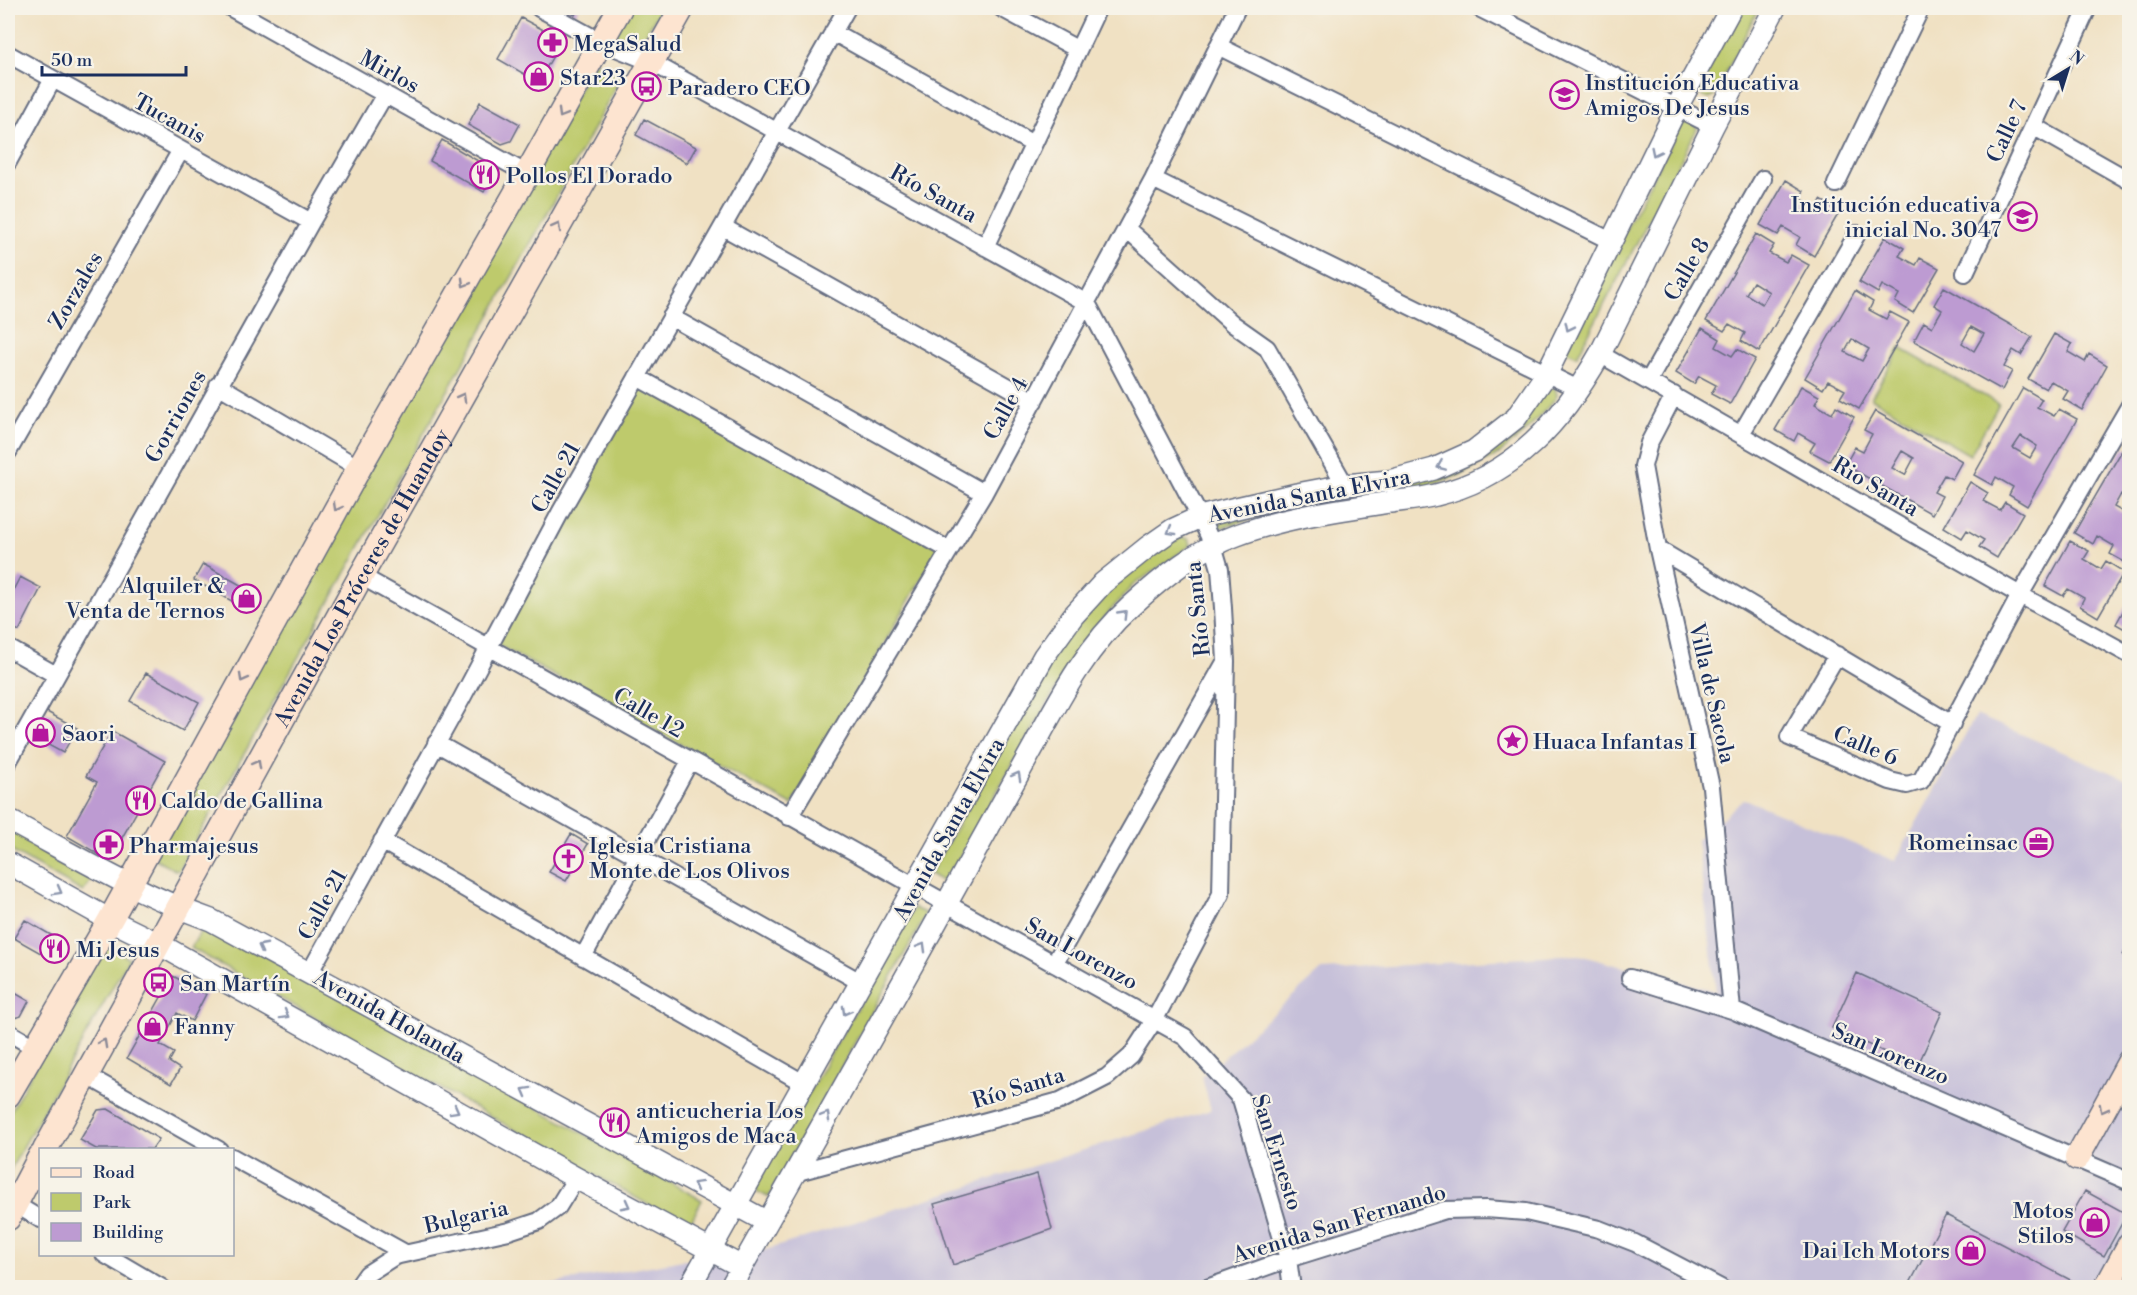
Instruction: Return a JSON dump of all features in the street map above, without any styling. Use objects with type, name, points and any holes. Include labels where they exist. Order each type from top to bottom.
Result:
[{"type":"main road","points":[[8,1095],[110,920],[359,468],[528,174],[620,8]]},
{"type":"main road","name":"Avenida Los Próceres de Huandoy","points":[[46,1148],[360,576],[682,8]]},
{"type":"main road","points":[[2077,1158],[2130,1061]]},
{"type":"main road","points":[[11,1211],[39,1159]]},
{"type":"main road","points":[[2106,1287],[2130,1244]]},
{"type":"street","name":"Mirlos","points":[[231,8],[528,174]]},
{"type":"street","name":"Río Santa","points":[[539,8],[601,42],[651,62],[1087,303],[1200,517],[1213,545],[1220,569],[1226,661],[1221,894],[1155,1019],[1131,1056],[1107,1077],[1060,1101],[794,1173]]},
{"type":"street","name":"Calle 21","points":[[310,972],[560,513],[847,8]]},
{"type":"street","points":[[1001,8],[1077,49]]},
{"type":"street","points":[[986,247],[1098,8]]},
{"type":"street","name":"Calle 4","points":[[789,817],[984,493],[1127,229],[1237,8]]},
{"type":"street","points":[[1479,8],[1713,126]]},
{"type":"street","name":"Avenida Santa Elvira","points":[[689,1287],[1044,656],[1073,616],[1103,583],[1149,546],[1172,530],[1200,517],[1297,494],[1345,485],[1389,481],[1434,469],[1474,451],[1516,418],[1547,373],[1677,107],[1731,8]]},
{"type":"street","name":"Avenida Santa Elvira","points":[[730,1287],[1075,672],[1102,636],[1128,608],[1159,581],[1213,545],[1237,535],[1301,518],[1435,496],[1468,485],[1503,467],[1535,443],[1580,390],[1600,354],[1713,126],[1775,8]]},
{"type":"street","points":[[1836,184],[1921,8]]},
{"type":"street","name":"Calle 7","points":[[1965,273],[2088,8]]},
{"type":"street","points":[[833,32],[1033,144]]},
{"type":"street","points":[[1218,46],[1611,241]]},
{"type":"street","name":"Tucanis","points":[[8,54],[311,222]]},
{"type":"street","points":[[8,162],[53,79]]},
{"type":"street","name":"Gorriones","points":[[8,762],[218,385],[386,94]]},
{"type":"street","points":[[2033,126],[2130,181]]},
{"type":"street","name":"Zorzales","points":[[8,452],[181,150]]},
{"type":"street","points":[[1153,178],[1580,390]]},
{"type":"street","name":"Calle 8","points":[[1648,380],[1763,179]]},
{"type":"street","points":[[723,227],[1034,401]]},
{"type":"street","points":[[1127,229],[1233,324],[1267,348],[1345,485]]},
{"type":"street","points":[[1741,434],[1857,234]]},
{"type":"street","points":[[671,317],[984,493]]},
{"type":"street","name":"Rio Santa","points":[[1600,354],[2130,656]]},
{"type":"street","points":[[637,377],[949,550]]},
{"type":"street","points":[[218,385],[359,468]]},
{"type":"street","name":"Villa de Sacola","points":[[1674,395],[1649,443],[1643,466],[1658,549],[1711,787],[1732,1010]]},
{"type":"street","name":"Calle 6","points":[[1837,656],[1788,737],[1890,781],[1907,786],[1921,781],[2020,595],[2130,405]]},
{"type":"street","points":[[1658,549],[1952,724]]},
{"type":"street","name":"Calle 12","points":[[360,576],[915,887]]},
{"type":"street","points":[[8,648],[56,675]]},
{"type":"street","points":[[1054,964],[1226,661]]},
{"type":"street","points":[[436,743],[862,983]]},
{"type":"street","points":[[583,957],[690,761]]},
{"type":"street","name":"Avenida Holanda","points":[[8,820],[129,884],[179,908],[211,920],[310,972],[767,1222]]},
{"type":"street","points":[[382,842],[805,1084]]},
{"type":"street","points":[[8,863],[110,920],[157,943],[576,1178],[742,1266]]},
{"type":"street","name":"San Lorenzo","points":[[915,887],[1185,1037],[1216,1072]]},
{"type":"street","name":"San Lorenzo","points":[[1630,978],[1732,1010],[2130,1182]]},
{"type":"street","points":[[8,1032],[34,1047]]},
{"type":"street","name":"San Ernesto","points":[[1216,1072],[1241,1099],[1288,1260],[1292,1287]]},
{"type":"street","points":[[86,1074],[217,1148]]},
{"type":"street","points":[[234,1158],[405,1253]]},
{"type":"street","name":"Bulgaria","points":[[357,1287],[367,1274],[395,1256],[509,1231],[539,1221],[558,1207],[576,1178]]},
{"type":"street","name":"Avenida San Fernando","points":[[1207,1287],[1445,1210],[1486,1209],[1526,1212],[1599,1228],[1635,1243],[1721,1287]]},
{"type":"street","points":[[11,1211],[39,1219]]},
{"type":"street","points":[[108,1256],[162,1287]]},
{"type":"shaded area","points":[[1976,715],[2129,780],[2130,1273],[2122,1287],[528,1288],[683,1260],[718,1265],[1211,1110],[1202,1077],[1322,970],[1578,955],[1716,991],[1697,840],[1744,799],[1895,861]]},
{"type":"green space","points":[[625,8],[661,8],[638,47],[615,35]]},
{"type":"green space","points":[[1739,8],[1759,8],[1714,96],[1709,99],[1699,94],[1698,89]]},
{"type":"green space","points":[[594,62],[619,77],[619,81],[557,196],[179,870],[175,870],[152,857]]},
{"type":"green space","points":[[1683,120],[1695,123],[1697,129],[1577,356],[1568,352],[1564,347]]},
{"type":"green space","points":[[1900,348],[1999,404],[1970,455],[1871,398]]},
{"type":"green space","points":[[641,385],[939,548],[792,805],[496,644]]},
{"type":"green space","points":[[1546,386],[1555,388],[1556,398],[1525,432],[1499,454],[1460,475],[1421,487],[1272,513],[1219,528],[1216,522],[1441,473]]},
{"type":"green space","points":[[1182,537],[1189,539],[1191,545],[1132,586],[1081,644],[945,883],[930,874],[1062,641],[1113,584],[1156,551]]},
{"type":"green space","points":[[8,825],[95,875],[83,892],[8,849]]},
{"type":"green space","points":[[914,908],[925,913],[925,917],[770,1195],[768,1197],[758,1192],[755,1187]]},
{"type":"green space","points":[[206,922],[702,1200],[688,1227],[191,948]]},
{"type":"green space","points":[[103,944],[129,958],[8,1174],[8,1116]]},
{"type":"building","points":[[563,8],[579,8],[575,15]]},
{"type":"building","points":[[521,18],[555,36],[557,49],[538,82],[498,59]]},
{"type":"building","points":[[480,102],[520,124],[511,141],[502,144],[468,125]]},
{"type":"building","points":[[644,119],[696,147],[687,163],[636,135]]},
{"type":"building","points":[[442,140],[490,168],[490,181],[484,192],[430,161]]},
{"type":"building","points":[[1786,180],[1804,191],[1800,198],[1817,208],[1821,200],[1840,211],[1814,256],[1796,245],[1800,237],[1783,227],[1778,235],[1760,225]]},
{"type":"building","points":[[1756,234],[1774,245],[1769,253],[1786,262],[1791,255],[1809,265],[1759,352],[1741,341],[1745,333],[1729,324],[1724,331],[1706,321]],"holes":[[[1753,282],[1769,292],[1762,304],[1746,294]]]},
{"type":"building","points":[[1885,237],[1904,248],[1899,256],[1916,265],[1920,258],[1939,268],[1913,313],[1895,302],[1899,294],[1882,285],[1878,293],[1859,282]]},
{"type":"building","points":[[1944,287],[2032,337],[2021,355],[2013,350],[2004,367],[2012,371],[2002,390],[1914,341],[1924,322],[1932,327],[1942,310],[1934,305]],"holes":[[[1971,327],[1984,334],[1974,351],[1962,343]]]},
{"type":"building","points":[[1855,291],[1873,302],[1869,310],[1886,319],[1890,312],[1909,322],[1859,409],[1840,398],[1845,390],[1828,381],[1823,389],[1805,378]],"holes":[[[1852,339],[1869,349],[1862,361],[1845,352]]]},
{"type":"building","points":[[1702,328],[1720,339],[1716,347],[1732,356],[1737,349],[1755,359],[1730,404],[1711,394],[1716,385],[1699,376],[1694,384],[1676,373]]},
{"type":"building","points":[[2054,334],[2072,344],[2068,352],[2085,362],[2089,354],[2107,365],[2082,410],[2063,399],[2068,391],[2051,381],[2046,389],[2028,379]]},
{"type":"building","points":[[1801,386],[1819,396],[1815,404],[1832,414],[1836,406],[1854,417],[1829,461],[1810,451],[1815,443],[1798,433],[1794,441],[1775,430]]},
{"type":"building","points":[[2023,388],[2042,399],[2037,407],[2054,416],[2059,409],[2077,419],[2027,506],[2009,495],[2013,487],[1996,477],[1992,485],[1974,475]],"holes":[[[2021,436],[2037,446],[2030,458],[2013,448]]]},
{"type":"building","points":[[1875,411],[1962,461],[1952,479],[1944,475],[1934,492],[1942,496],[1932,514],[1845,465],[1855,447],[1863,451],[1872,434],[1864,430]],"holes":[[[1902,451],[1914,458],[1905,475],[1892,468]]]},
{"type":"building","points":[[2124,447],[2130,450],[2130,499],[2121,494],[2114,507],[2130,516],[2128,564],[2110,554],[2114,546],[2097,536],[2093,544],[2074,533]]},
{"type":"building","points":[[1970,482],[1988,493],[1983,501],[2000,510],[2005,502],[2023,513],[1997,558],[1979,547],[1984,540],[1967,530],[1962,538],[1944,527]]},
{"type":"building","points":[[2070,541],[2089,551],[2084,559],[2101,569],[2106,561],[2124,572],[2098,617],[2080,606],[2084,598],[2068,589],[2063,596],[2045,586]]},
{"type":"building","points":[[203,564],[255,593],[246,609],[194,580]]},
{"type":"building","points":[[20,577],[41,588],[19,631],[8,625],[8,600]]},
{"type":"building","points":[[2126,606],[2130,608],[2130,632],[2116,624]]},
{"type":"building","points":[[146,673],[199,702],[183,731],[130,701]]},
{"type":"building","points":[[45,711],[77,728],[63,753],[32,736]]},
{"type":"building","points":[[112,731],[165,761],[114,852],[100,855],[67,836],[97,782],[86,776]]},
{"type":"building","name":"Iglesia Cristiana Monte de Los Olivos","points":[[571,834],[588,844],[566,881],[549,872]]},
{"type":"building","points":[[25,920],[63,942],[53,960],[14,938]]},
{"type":"building","points":[[2130,940],[2130,958],[2123,955]]},
{"type":"building","points":[[1857,973],[1942,1012],[1917,1067],[1832,1028]]},
{"type":"building","points":[[173,976],[206,994],[192,1021],[177,1013],[160,1045],[174,1053],[169,1062],[180,1069],[171,1084],[127,1058]]},
{"type":"building","points":[[8,989],[29,1001],[21,1016],[10,1019],[8,1017]]},
{"type":"building","points":[[108,1109],[159,1139],[153,1148],[94,1148],[80,1140],[98,1110]]},
{"type":"building","points":[[1037,1174],[1052,1229],[953,1265],[934,1204]]},
{"type":"building","name":"Motos Stilos","points":[[2085,1191],[2127,1214],[2104,1256],[2062,1232]]},
{"type":"building","name":"Dai Ich Motors","points":[[1946,1215],[2082,1286],[1908,1287]]},
{"type":"place","name":"MegaSalud","points":[[552,43]]},
{"type":"place","name":"Star23","points":[[539,77]]},
{"type":"place","name":"Paradero CEO","points":[[647,87]]},
{"type":"place","name":"Institución Educativa Amigos De Jesus","points":[[1564,95]]},
{"type":"place","name":"Pollos El Dorado","points":[[485,175]]},
{"type":"place","name":"Institución educativa inicial No. 3047","points":[[2022,217]]},
{"type":"place","name":"Alquiler & Venta de Ternos","points":[[246,598]]},
{"type":"place","name":"Saori","points":[[41,733]]},
{"type":"place","name":"Huaca Infantas I","points":[[1512,741]]},
{"type":"place","name":"Caldo de Gallina","points":[[140,800]]},
{"type":"place","name":"Romeinsac","points":[[2039,842]]},
{"type":"place","name":"Pharmajesus","points":[[108,845]]},
{"type":"place","name":"Iglesia Cristiana Monte de Los Olivos","points":[[568,858]]},
{"type":"place","name":"Mi Jesus","points":[[55,949]]},
{"type":"place","name":"San Martín","points":[[159,983]]},
{"type":"place","name":"Fanny","points":[[153,1026]]},
{"type":"place","name":"anticucheria Los Amigos de Maca","points":[[615,1123]]},
{"type":"place","name":"Motos Stilos","points":[[2095,1223]]},
{"type":"place","name":"Dai Ich Motors","points":[[1971,1250]]}]
